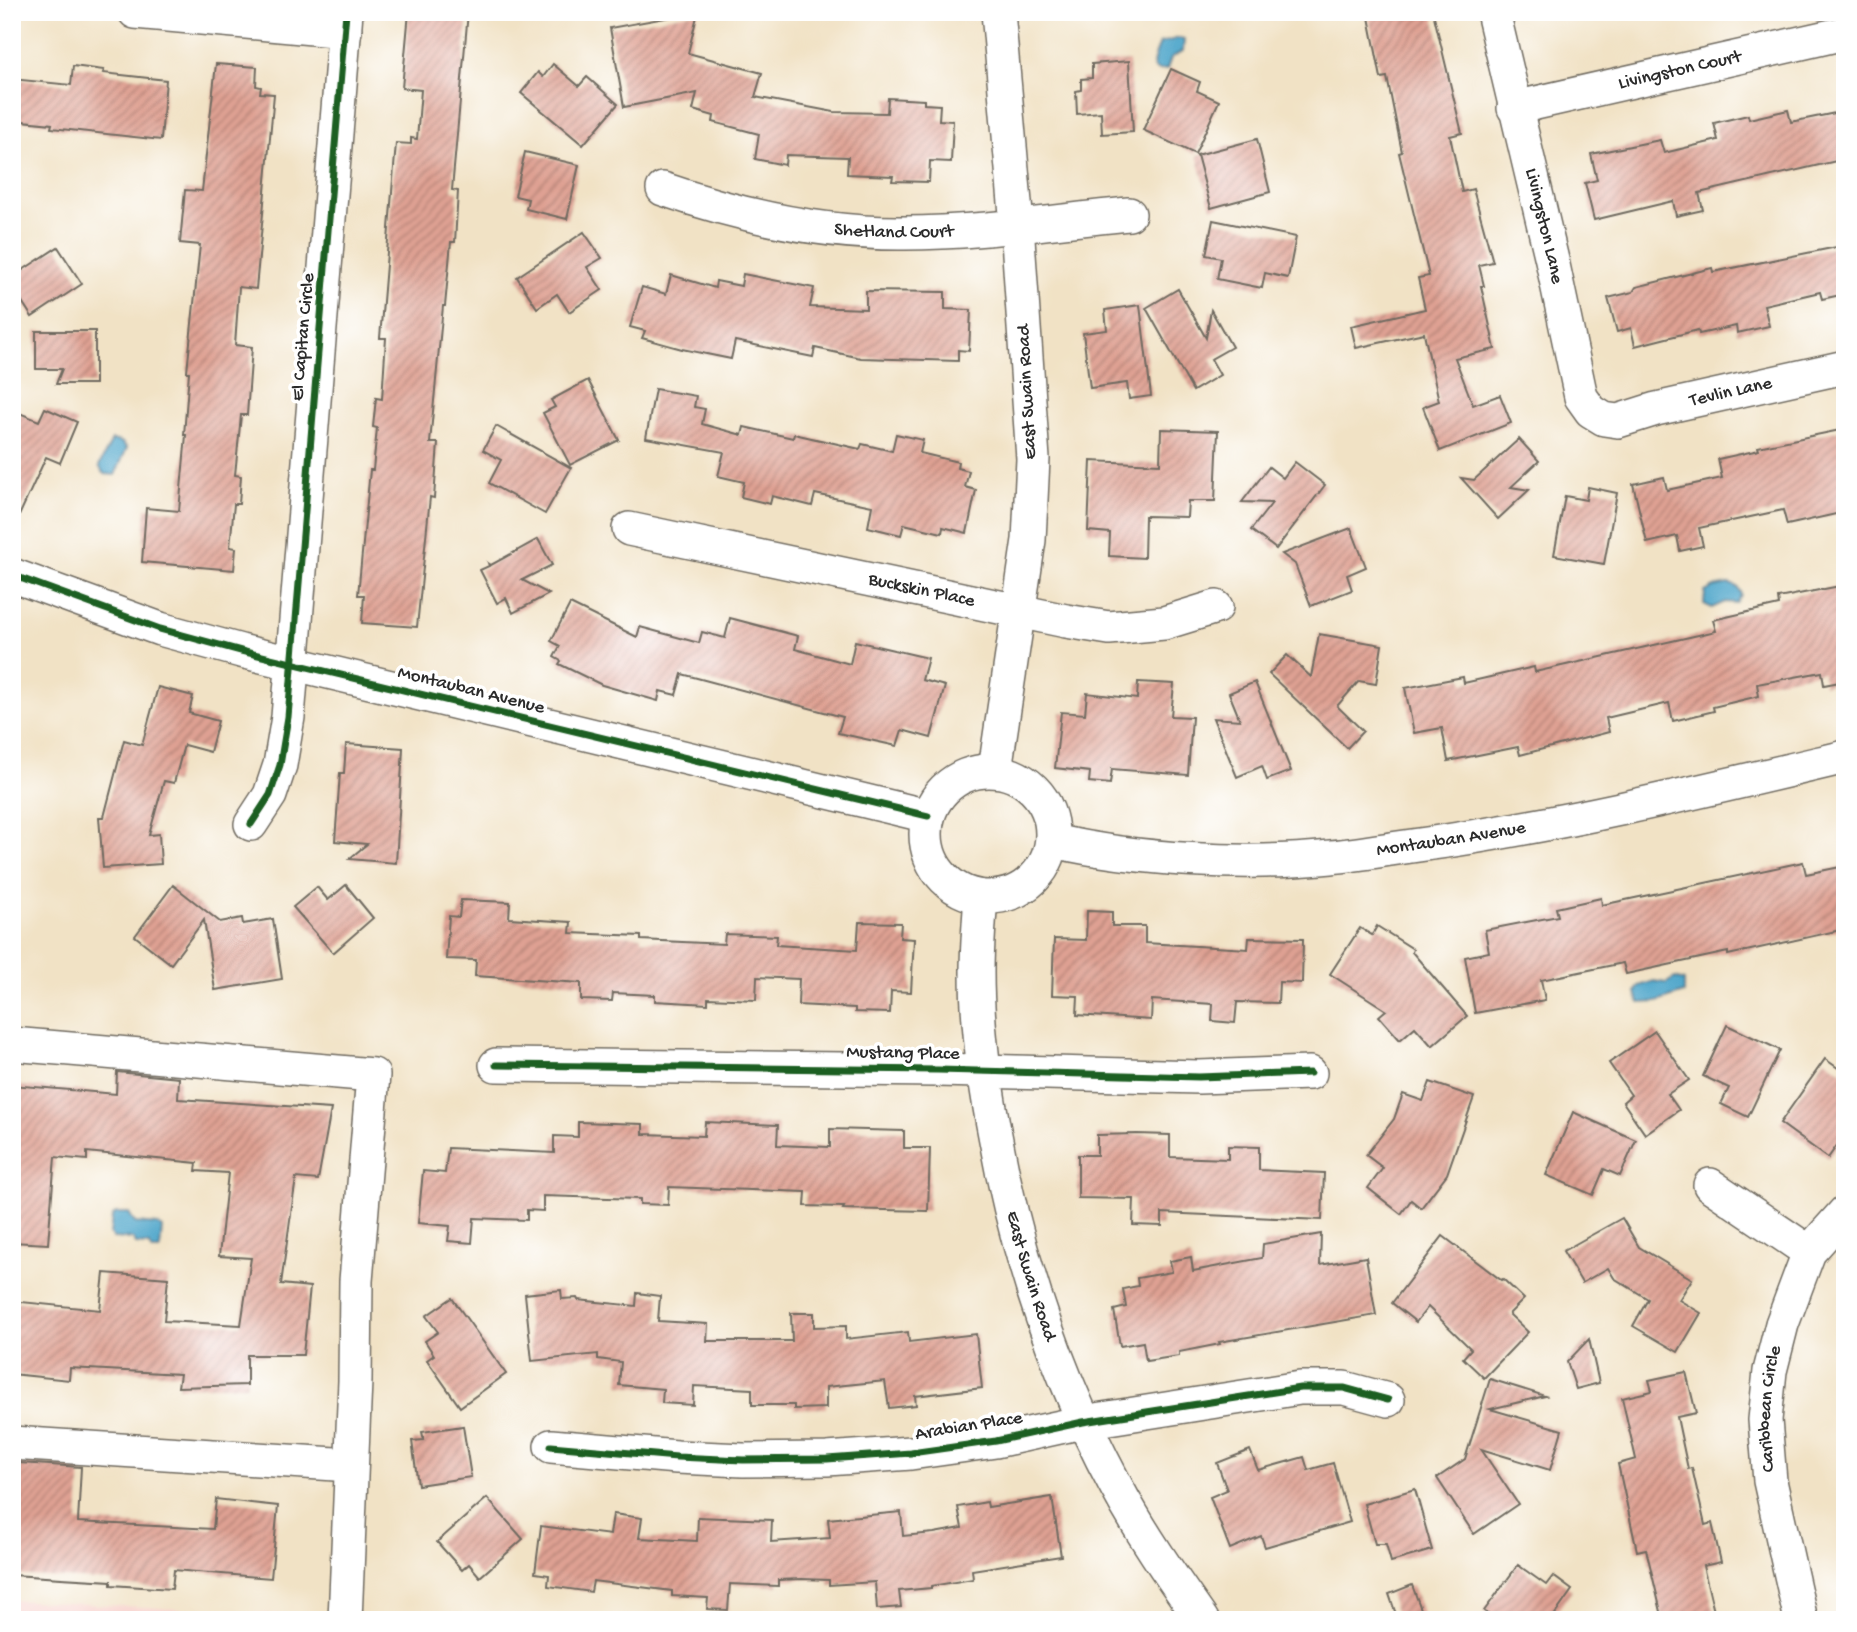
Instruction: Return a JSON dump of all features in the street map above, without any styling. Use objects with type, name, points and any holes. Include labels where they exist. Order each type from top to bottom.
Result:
[{"type":"street","points":[[135,12],[345,22]]},
{"type":"street","name":"East Swain Road","points":[[995,770],[1029,540],[1033,459],[1017,225],[998,12]]},
{"type":"street","name":"Livingston Lane","points":[[1493,12],[1552,260],[1581,397],[1591,411],[1604,419],[1618,421]]},
{"type":"street","name":"El Capitan Circle","points":[[250,824],[270,795],[280,765],[288,717],[345,22]]},
{"type":"street","name":"Livingston Court","points":[[1514,108],[1845,33]]},
{"type":"street","name":"Shetland Court","points":[[663,189],[710,205],[783,222],[843,230],[903,233],[965,231],[1129,214]]},
{"type":"street","name":"Tevlin Lane","points":[[1618,421],[1656,409],[1845,367]]},
{"type":"street","name":"Buckskin Place","points":[[629,529],[1110,628],[1164,623],[1216,607]]},
{"type":"street","name":"Montauban Avenue","points":[[12,575],[160,629],[928,816]]},
{"type":"street","name":"Montauban Avenue","points":[[1053,841],[1078,847],[1164,857],[1235,861],[1330,857],[1566,821],[1845,757]]},
{"type":"street","points":[[995,770],[1015,775],[1032,786],[1044,802],[1052,821],[1053,841],[1047,860],[1036,877],[1020,890],[1001,897],[981,897],[960,891],[942,878],[930,859],[925,838],[928,816],[937,796],[953,781],[973,772],[995,770]]},
{"type":"street","name":"East Swain Road","points":[[981,897],[977,972],[983,1071],[1004,1181],[1025,1263],[1052,1344],[1083,1422],[1116,1486],[1160,1561],[1202,1620]]},
{"type":"street","points":[[12,1044],[373,1075],[356,1281],[345,1620]]},
{"type":"street","name":"Mustang Place","points":[[496,1065],[983,1071],[1199,1077],[1310,1073]]},
{"type":"street","points":[[1710,1185],[1810,1252]]},
{"type":"street","name":"Caribbean Circle","points":[[1801,1620],[1770,1480],[1765,1420],[1770,1371],[1782,1324],[1810,1252],[1845,1212]]},
{"type":"street","name":"Arabian Place","points":[[551,1446],[704,1458],[827,1459],[911,1453],[996,1441],[1083,1422],[1300,1388],[1344,1388],[1388,1400]]},
{"type":"street","points":[[12,1443],[351,1465]]},
{"type":"shaded area","points":[[12,1600],[328,1617],[327,1620],[12,1620]]},
{"type":"water","points":[[1179,38],[1184,40],[1183,51],[1171,58],[1167,69],[1155,69],[1153,62],[1160,43]]},
{"type":"water","points":[[112,440],[121,442],[127,448],[115,475],[104,474],[99,466]]},
{"type":"water","points":[[1728,584],[1737,587],[1740,592],[1736,603],[1725,602],[1712,608],[1704,604],[1705,592]]},
{"type":"water","points":[[1675,978],[1684,981],[1684,993],[1657,1002],[1639,1003],[1636,992],[1639,986],[1654,981],[1666,983]]},
{"type":"water","points":[[116,1213],[129,1213],[135,1223],[158,1225],[162,1228],[160,1250],[152,1250],[149,1245],[136,1244],[133,1239],[113,1238],[110,1234],[112,1217]]},
{"type":"building","points":[[409,12],[468,12],[452,190],[458,191],[455,242],[451,242],[443,306],[430,443],[438,443],[434,498],[430,497],[417,627],[362,623],[364,595],[358,595],[370,470],[373,470],[377,428],[373,427],[376,398],[382,399],[386,338],[380,338],[396,143],[411,144],[411,138],[417,139],[421,90],[402,88]]},
{"type":"building","points":[[698,12],[688,53],[762,73],[755,97],[834,112],[887,113],[888,98],[924,100],[924,104],[940,105],[939,120],[953,121],[951,162],[930,161],[929,182],[892,181],[893,176],[847,174],[848,157],[786,155],[785,165],[755,159],[759,134],[713,122],[714,116],[693,110],[697,93],[624,107],[610,28]]},
{"type":"building","points":[[1368,12],[1433,12],[1462,133],[1450,136],[1462,192],[1473,189],[1493,262],[1479,265],[1495,349],[1455,358],[1473,405],[1500,395],[1511,423],[1440,451],[1423,407],[1439,401],[1424,333],[1356,348],[1351,326],[1425,309],[1418,278],[1429,276],[1399,153],[1402,152],[1387,77],[1381,78]]},
{"type":"building","points":[[1129,61],[1133,132],[1102,134],[1101,112],[1077,114],[1076,91],[1081,90],[1081,79],[1092,78],[1092,64]]},
{"type":"building","points":[[216,64],[257,67],[256,86],[261,87],[260,93],[274,94],[256,289],[239,287],[235,345],[252,347],[247,415],[241,415],[235,475],[241,476],[239,504],[234,504],[230,547],[236,548],[234,570],[142,562],[146,508],[179,511],[186,435],[187,372],[200,245],[180,243],[185,190],[202,191]]},
{"type":"building","points":[[553,64],[579,86],[587,77],[618,104],[583,145],[521,93],[538,72],[543,77]]},
{"type":"building","points":[[73,66],[104,70],[103,73],[166,80],[161,140],[51,128],[52,124],[12,120],[12,79],[71,85]]},
{"type":"building","points":[[1171,69],[1200,82],[1197,91],[1219,101],[1195,154],[1143,130]]},
{"type":"building","points":[[1788,110],[1791,122],[1845,111],[1845,159],[1699,193],[1703,210],[1676,216],[1673,201],[1594,220],[1585,183],[1597,180],[1591,154],[1660,140],[1664,153],[1718,140],[1714,123],[1748,115],[1749,119]]},
{"type":"building","points":[[1257,139],[1270,192],[1211,208],[1197,155]]},
{"type":"building","points":[[525,152],[579,165],[567,219],[526,209],[528,199],[515,196]]},
{"type":"building","points":[[1213,220],[1296,237],[1288,278],[1265,273],[1262,288],[1217,279],[1221,258],[1206,255]]},
{"type":"building","points":[[584,232],[602,258],[587,267],[602,290],[569,312],[557,294],[537,308],[517,277]]},
{"type":"building","points":[[1842,246],[1845,294],[1822,299],[1820,292],[1764,305],[1769,326],[1737,333],[1736,326],[1699,334],[1698,330],[1635,346],[1631,328],[1617,332],[1608,298],[1633,292],[1636,287],[1712,268],[1713,272]]},
{"type":"building","points":[[58,247],[82,284],[32,317],[12,286],[12,277]]},
{"type":"building","points":[[743,274],[814,288],[810,307],[866,309],[866,291],[945,292],[945,309],[971,310],[969,351],[958,350],[958,361],[861,358],[815,348],[813,357],[735,341],[731,359],[642,338],[645,331],[630,327],[642,287],[666,294],[671,275],[715,288],[716,281],[741,286]]},
{"type":"building","points":[[1178,289],[1206,338],[1211,310],[1232,347],[1211,359],[1220,375],[1193,391],[1146,308]]},
{"type":"building","points":[[1140,305],[1151,396],[1129,399],[1127,383],[1090,388],[1083,333],[1107,330],[1105,310]]},
{"type":"building","points":[[36,331],[95,331],[95,384],[56,384],[62,369],[36,369]]},
{"type":"building","points":[[588,380],[619,440],[570,465],[543,413],[555,407],[551,400]]},
{"type":"building","points":[[655,389],[696,396],[694,407],[705,409],[702,424],[742,435],[744,427],[793,438],[794,434],[860,449],[862,444],[892,451],[896,434],[923,440],[920,453],[958,462],[957,468],[969,471],[965,487],[976,490],[967,533],[943,527],[942,533],[904,524],[901,535],[868,527],[872,506],[815,494],[812,506],[772,496],[770,504],[741,497],[744,482],[718,476],[724,452],[646,438]]},
{"type":"building","points":[[45,408],[77,422],[60,463],[46,457],[12,531],[12,410],[39,421]]},
{"type":"building","points":[[496,426],[571,468],[545,514],[489,483],[501,460],[483,450]]},
{"type":"building","points":[[1161,429],[1218,431],[1215,501],[1188,501],[1187,517],[1145,516],[1144,558],[1109,556],[1110,533],[1088,531],[1091,461],[1160,464]]},
{"type":"building","points":[[1845,429],[1845,512],[1787,525],[1783,510],[1699,528],[1703,546],[1680,551],[1677,536],[1647,543],[1633,484],[1664,477],[1667,490],[1722,478],[1718,459],[1759,450],[1758,447]]},
{"type":"building","points":[[1519,439],[1539,461],[1511,487],[1529,490],[1498,519],[1461,478],[1474,480]]},
{"type":"building","points":[[1295,462],[1325,485],[1276,549],[1251,530],[1272,503],[1242,502],[1269,467],[1283,478]]},
{"type":"building","points":[[1588,487],[1617,493],[1604,564],[1554,555],[1565,496],[1586,500]]},
{"type":"building","points":[[1351,528],[1366,567],[1347,575],[1352,590],[1311,606],[1295,564],[1282,554]]},
{"type":"building","points":[[538,539],[552,565],[522,580],[549,594],[513,613],[506,598],[497,603],[480,570],[489,566],[488,563],[491,565]]},
{"type":"building","points":[[1845,585],[1845,681],[1824,685],[1822,672],[1757,684],[1759,696],[1713,707],[1714,711],[1673,721],[1669,703],[1606,718],[1609,732],[1520,755],[1518,747],[1448,761],[1442,728],[1414,733],[1405,688],[1463,677],[1464,683],[1534,667],[1535,672],[1716,631],[1713,620],[1779,605],[1778,598]]},
{"type":"building","points":[[570,604],[637,637],[640,627],[699,643],[702,632],[725,638],[730,618],[798,636],[795,649],[850,664],[855,641],[928,658],[922,680],[945,686],[931,738],[902,730],[897,746],[838,733],[843,717],[682,674],[676,695],[660,691],[658,701],[602,685],[559,664],[561,661],[554,657],[560,646],[551,641]]},
{"type":"building","points":[[1319,634],[1382,645],[1376,684],[1359,681],[1337,706],[1363,731],[1347,748],[1269,674],[1287,655],[1311,677]]},
{"type":"building","points":[[1138,682],[1174,684],[1171,716],[1192,717],[1188,775],[1112,769],[1110,784],[1089,782],[1090,772],[1055,768],[1061,712],[1085,714],[1087,693],[1137,699]]},
{"type":"building","points":[[1255,682],[1291,771],[1267,780],[1262,766],[1237,777],[1213,718],[1240,720],[1229,693]]},
{"type":"building","points":[[158,687],[193,696],[189,713],[218,721],[210,752],[184,745],[174,783],[164,781],[149,835],[159,834],[161,864],[103,868],[99,817],[104,817],[124,740],[142,745]]},
{"type":"building","points":[[346,744],[403,748],[396,863],[349,859],[367,844],[335,841],[340,773],[344,773]]},
{"type":"building","points":[[1803,862],[1806,874],[1845,866],[1845,929],[1626,974],[1623,963],[1541,980],[1545,1000],[1475,1013],[1465,957],[1489,952],[1485,930],[1558,916],[1556,908],[1601,898],[1602,905]]},
{"type":"building","points":[[173,885],[220,922],[242,918],[243,924],[273,919],[282,979],[215,990],[204,920],[171,964],[135,936]]},
{"type":"building","points":[[346,885],[373,918],[333,953],[293,907],[317,887],[328,900]]},
{"type":"building","points":[[461,900],[510,902],[509,918],[571,922],[570,933],[641,936],[641,940],[724,944],[725,934],[777,936],[776,945],[857,950],[859,922],[901,923],[900,938],[914,939],[911,992],[891,991],[890,1013],[798,1005],[799,979],[757,977],[756,1000],[708,998],[708,1004],[655,1001],[655,995],[613,993],[612,1001],[581,1000],[581,983],[475,976],[476,960],[446,959],[449,916],[459,917]]},
{"type":"building","points":[[1087,911],[1112,912],[1112,926],[1145,926],[1145,943],[1248,949],[1249,938],[1303,939],[1302,983],[1279,982],[1278,1003],[1237,1002],[1235,1023],[1212,1021],[1213,1004],[1152,1000],[1151,1020],[1077,1015],[1078,996],[1052,995],[1054,939],[1086,940]]},
{"type":"building","points":[[1377,926],[1413,949],[1412,952],[1467,1016],[1432,1046],[1415,1027],[1400,1040],[1379,1016],[1386,1010],[1330,974],[1360,928],[1372,935]]},
{"type":"building","points":[[1727,1025],[1780,1050],[1748,1117],[1721,1104],[1729,1088],[1703,1076]]},
{"type":"building","points":[[1655,1031],[1689,1080],[1668,1094],[1679,1110],[1645,1134],[1623,1102],[1631,1095],[1609,1063]]},
{"type":"building","points":[[1825,1059],[1845,1073],[1845,1134],[1828,1158],[1780,1123]]},
{"type":"building","points":[[117,1072],[179,1078],[178,1099],[331,1109],[318,1180],[296,1178],[281,1284],[310,1287],[303,1355],[247,1355],[247,1385],[178,1387],[180,1374],[70,1368],[69,1380],[12,1374],[12,1301],[100,1310],[104,1273],[168,1278],[164,1321],[241,1325],[251,1258],[219,1256],[228,1173],[196,1171],[197,1163],[87,1152],[87,1160],[55,1157],[48,1244],[12,1242],[12,1085],[116,1094]]},
{"type":"building","points":[[1430,1082],[1474,1097],[1447,1174],[1421,1208],[1411,1200],[1401,1214],[1368,1188],[1383,1168],[1366,1155],[1394,1119],[1403,1094],[1423,1101]]},
{"type":"building","points":[[1573,1112],[1636,1140],[1620,1176],[1604,1169],[1593,1195],[1546,1175]]},
{"type":"building","points":[[578,1122],[643,1124],[643,1134],[704,1136],[705,1122],[778,1125],[777,1145],[830,1147],[830,1129],[904,1131],[904,1148],[930,1148],[928,1211],[805,1206],[806,1192],[669,1187],[668,1205],[640,1204],[640,1199],[543,1196],[543,1211],[527,1210],[527,1220],[474,1218],[472,1243],[448,1241],[450,1226],[418,1223],[423,1171],[445,1173],[448,1148],[554,1153],[554,1136],[578,1137]]},
{"type":"building","points":[[1097,1135],[1170,1135],[1170,1157],[1228,1159],[1228,1146],[1259,1147],[1259,1170],[1324,1173],[1322,1220],[1162,1213],[1162,1226],[1133,1225],[1134,1199],[1078,1198],[1078,1155],[1097,1155]]},
{"type":"building","points":[[1622,1218],[1639,1247],[1692,1279],[1679,1300],[1701,1313],[1678,1352],[1633,1326],[1648,1299],[1614,1278],[1608,1268],[1582,1283],[1563,1251]]},
{"type":"building","points":[[1321,1234],[1320,1265],[1366,1257],[1376,1315],[1219,1342],[1220,1344],[1179,1352],[1179,1356],[1146,1361],[1143,1342],[1120,1346],[1114,1310],[1126,1307],[1123,1289],[1138,1286],[1137,1278],[1172,1272],[1170,1261],[1191,1257],[1193,1271],[1262,1258],[1263,1244]]},
{"type":"building","points":[[1443,1236],[1503,1279],[1524,1299],[1509,1314],[1528,1332],[1484,1378],[1463,1358],[1471,1349],[1428,1307],[1416,1322],[1392,1303]]},
{"type":"building","points":[[561,1290],[562,1299],[577,1298],[636,1306],[637,1293],[660,1296],[658,1321],[708,1324],[707,1341],[792,1341],[791,1313],[814,1313],[814,1327],[846,1326],[846,1339],[908,1332],[909,1342],[976,1334],[982,1388],[915,1396],[916,1405],[889,1408],[885,1381],[826,1387],[826,1408],[794,1409],[794,1405],[752,1405],[752,1389],[694,1386],[693,1405],[662,1403],[663,1389],[619,1385],[621,1362],[598,1359],[598,1354],[532,1361],[525,1294]]},
{"type":"building","points":[[452,1298],[506,1374],[460,1407],[427,1360],[434,1355],[425,1341],[438,1332],[426,1316]]},
{"type":"building","points":[[1589,1339],[1599,1383],[1576,1389],[1567,1362]]},
{"type":"building","points":[[1686,1372],[1696,1413],[1677,1417],[1688,1469],[1692,1468],[1705,1525],[1712,1523],[1721,1562],[1703,1566],[1716,1620],[1663,1620],[1646,1549],[1637,1551],[1618,1464],[1636,1459],[1622,1398],[1652,1391],[1649,1380]]},
{"type":"building","points":[[1490,1379],[1545,1396],[1490,1409],[1562,1430],[1550,1470],[1481,1449],[1518,1504],[1474,1534],[1437,1478],[1465,1459]]},
{"type":"building","points":[[463,1426],[471,1477],[418,1485],[412,1441],[424,1440],[422,1432]]},
{"type":"building","points":[[1250,1450],[1258,1470],[1304,1457],[1308,1470],[1333,1463],[1350,1522],[1265,1547],[1261,1536],[1230,1549],[1210,1497],[1227,1490],[1217,1463]]},
{"type":"building","points":[[19,1463],[81,1467],[78,1522],[213,1529],[216,1499],[278,1506],[271,1578],[174,1570],[172,1589],[111,1585],[111,1581],[12,1575]]},
{"type":"building","points":[[1415,1489],[1432,1550],[1391,1562],[1386,1544],[1375,1544],[1364,1504]]},
{"type":"building","points":[[1052,1497],[1061,1556],[972,1570],[973,1579],[931,1588],[899,1591],[901,1607],[877,1609],[875,1582],[829,1585],[829,1580],[802,1579],[778,1580],[778,1586],[730,1584],[728,1610],[707,1609],[708,1598],[672,1596],[672,1591],[593,1581],[591,1592],[548,1586],[549,1575],[535,1573],[541,1526],[610,1535],[613,1514],[642,1518],[639,1538],[697,1541],[698,1517],[772,1520],[771,1542],[830,1538],[828,1519],[901,1512],[903,1536],[934,1533],[962,1528],[958,1507],[987,1502],[988,1507]]},
{"type":"building","points":[[487,1498],[523,1539],[480,1577],[469,1564],[462,1570],[437,1542]]},
{"type":"building","points":[[1518,1565],[1546,1585],[1553,1576],[1572,1590],[1551,1620],[1496,1620],[1484,1611]]},
{"type":"building","points":[[1412,1585],[1425,1620],[1398,1620],[1389,1594]]},
{"type":"cycle path","points":[[251,824],[270,795],[280,765],[288,717],[346,12]]},
{"type":"cycle path","points":[[12,575],[160,629],[241,651],[928,816]]},
{"type":"cycle path","points":[[496,1065],[938,1070],[1199,1077],[1310,1073]]},
{"type":"cycle path","points":[[551,1446],[677,1457],[743,1460],[827,1459],[911,1453],[996,1441],[1083,1422],[1300,1388],[1344,1388],[1388,1400]]}]
